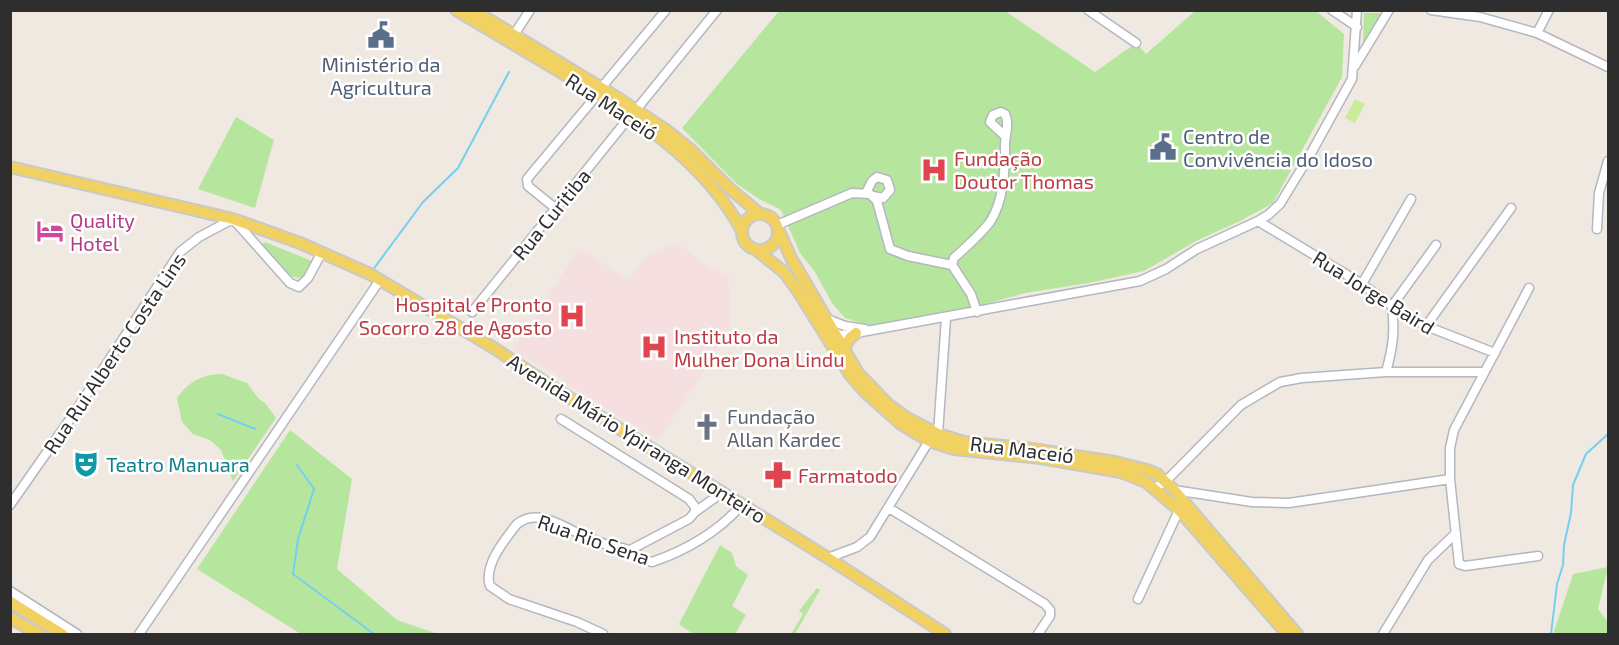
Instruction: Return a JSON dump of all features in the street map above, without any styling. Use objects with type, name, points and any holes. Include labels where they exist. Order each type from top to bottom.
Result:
[{"type":"main road","name":"Rua Maceió","points":[[456,10],[599,91]]},
{"type":"main road","name":"Rua Maceió","points":[[473,10],[633,113],[688,154],[760,214]]},
{"type":"main road","name":"Rua Maceió","points":[[688,154],[729,207],[742,231]]},
{"type":"main road","name":"Avenida Mário Ypiranga Monteiro","points":[[10,167],[233,219],[322,252],[380,280],[495,348],[557,390],[828,558],[945,634]]},
{"type":"main road","points":[[760,214],[771,217],[778,228],[778,237],[772,246],[761,250],[747,244],[742,231],[748,219],[760,214]]},
{"type":"main road","name":"Rua Maceió","points":[[778,228],[790,258],[851,376],[864,392],[901,424],[954,449],[1041,458],[1121,472],[1139,478],[1179,510],[1287,634]]},
{"type":"main road","name":"Rua Maceió","points":[[755,249],[784,272],[823,324],[834,333],[858,373],[889,405],[916,423],[933,438],[1032,449],[1115,462],[1147,470],[1166,481],[1297,634]]},
{"type":"main road","points":[[843,350],[856,333]]},
{"type":"main road","points":[[10,602],[62,634]]},
{"type":"main road","points":[[45,614],[51,627]]},
{"type":"main road","points":[[10,618],[39,634]]},
{"type":"street","points":[[514,35],[530,10]]},
{"type":"street","points":[[555,208],[526,184],[527,179],[666,10]]},
{"type":"street","name":"Rua Curitiba","points":[[472,312],[717,10]]},
{"type":"street","points":[[1088,10],[1136,43]]},
{"type":"street","points":[[1332,10],[1357,27]]},
{"type":"street","points":[[834,333],[856,333],[868,329],[946,318],[1140,281],[1166,269],[1197,249],[1268,215],[1280,204],[1352,79],[1357,10]]},
{"type":"street","points":[[1354,69],[1389,10]]},
{"type":"street","points":[[1431,10],[1480,17],[1537,33],[1608,67]]},
{"type":"street","points":[[1537,33],[1549,10]]},
{"type":"street","points":[[952,265],[954,258],[990,222],[999,205],[1005,136]]},
{"type":"street","points":[[1597,229],[1599,193],[1608,161]]},
{"type":"street","points":[[778,228],[852,193],[870,194],[877,201],[890,249],[908,256],[952,265],[971,294],[977,312]]},
{"type":"street","points":[[1362,284],[1411,199]]},
{"type":"street","points":[[1426,326],[1511,207]]},
{"type":"street","points":[[233,219],[294,287],[303,285],[322,252]]},
{"type":"street","name":"Rua Rui Alberto Costa Lins","points":[[10,505],[75,412],[180,252],[198,237],[233,219]]},
{"type":"street","name":"Rua Jorge Baird","points":[[1258,221],[1426,326],[1495,353]]},
{"type":"street","points":[[1386,372],[1393,350],[1395,325],[1392,306],[1436,245]]},
{"type":"street","points":[[138,634],[380,280]]},
{"type":"street","points":[[1528,288],[1452,435],[1450,479],[1457,561],[1465,566],[1538,556]]},
{"type":"street","points":[[828,558],[857,547],[870,537],[933,438],[946,318]]},
{"type":"street","points":[[823,324],[868,329]]},
{"type":"street","points":[[1155,489],[1166,481],[1241,405],[1280,382],[1302,378],[1386,372],[1483,372]]},
{"type":"street","points":[[561,419],[689,499],[695,507],[695,512]]},
{"type":"street","points":[[1174,490],[1252,502],[1289,503],[1450,479]]},
{"type":"street","points":[[630,550],[648,538],[680,525],[723,492]]},
{"type":"street","name":"Rua Rio Sena","points":[[603,634],[577,622],[500,595],[490,586],[488,575],[493,560],[513,528],[522,519],[541,518],[555,521],[618,549],[630,550],[652,562],[698,541],[732,516],[742,504]]},
{"type":"street","points":[[889,508],[1045,604],[1051,612],[1038,634]]},
{"type":"street","points":[[1138,599],[1179,510]]},
{"type":"street","points":[[1383,634],[1428,560],[1456,533]]},
{"type":"street","points":[[10,591],[77,634]]},
{"type":"shaded area","name":"Instituto da Mulher Dona Lindu","points":[[676,245],[685,249],[708,267],[728,275],[731,322],[728,334],[658,440],[514,350],[579,249],[629,281],[646,257]]},
{"type":"green space","points":[[779,11],[1005,11],[1095,72],[1136,43],[1146,54],[1195,11],[1316,11],[1344,34],[1342,77],[1273,203],[1240,221],[1196,241],[1144,271],[1025,293],[934,318],[867,325],[845,318],[832,303],[815,272],[800,253],[781,210],[737,184],[682,128]]},
{"type":"green space","points":[[1364,13],[1384,13],[1367,43],[1363,43]]},
{"type":"green space","points":[[1355,99],[1365,104],[1355,123],[1345,118]]},
{"type":"green space","points":[[236,117],[274,140],[255,208],[198,189]]},
{"type":"green space","points":[[265,242],[312,261],[304,276],[298,278],[291,276],[262,244]]},
{"type":"green space","points":[[222,374],[247,383],[276,418],[233,481],[221,450],[210,440],[193,434],[182,422],[177,398],[196,380]]},
{"type":"green space","points":[[290,430],[352,479],[337,569],[397,620],[438,634],[301,634],[197,569]]},
{"type":"green space","points":[[720,545],[732,553],[736,566],[748,575],[732,606],[746,615],[735,634],[693,634],[679,624]]},
{"type":"green space","points":[[1608,567],[1598,609],[1608,622],[1608,634],[1553,634],[1573,574]]},
{"type":"green space","points":[[817,588],[820,590],[795,634],[791,634],[803,614],[799,611]]},
{"type":"waterway","points":[[372,271],[423,202],[458,168],[509,72]]},
{"type":"waterway","points":[[218,414],[255,429]]},
{"type":"waterway","points":[[1551,634],[1557,584],[1563,565],[1564,545],[1571,513],[1573,485],[1586,454],[1608,434]]},
{"type":"waterway","points":[[297,465],[314,489],[298,539],[293,574],[374,634]]},
{"type":"place","name":"Ministério da Agricultura","points":[[381,35]]},
{"type":"place","name":"Centro de Convivência do Idoso","points":[[1163,147]]},
{"type":"place","name":"Fundação Doutor Thomas","points":[[934,170]]},
{"type":"place","name":"Quality Hotel","points":[[50,231]]},
{"type":"place","name":"Hospital e Pronto Socorro 28 de Agosto","points":[[572,316]]},
{"type":"place","name":"Instituto da Mulher Dona Lindu","points":[[654,347]]},
{"type":"place","name":"Fundação Allan Kardec","points":[[707,427]]},
{"type":"place","name":"Teatro Manuara","points":[[86,464]]},
{"type":"place","name":"Farmatodo","points":[[778,475]]}]
